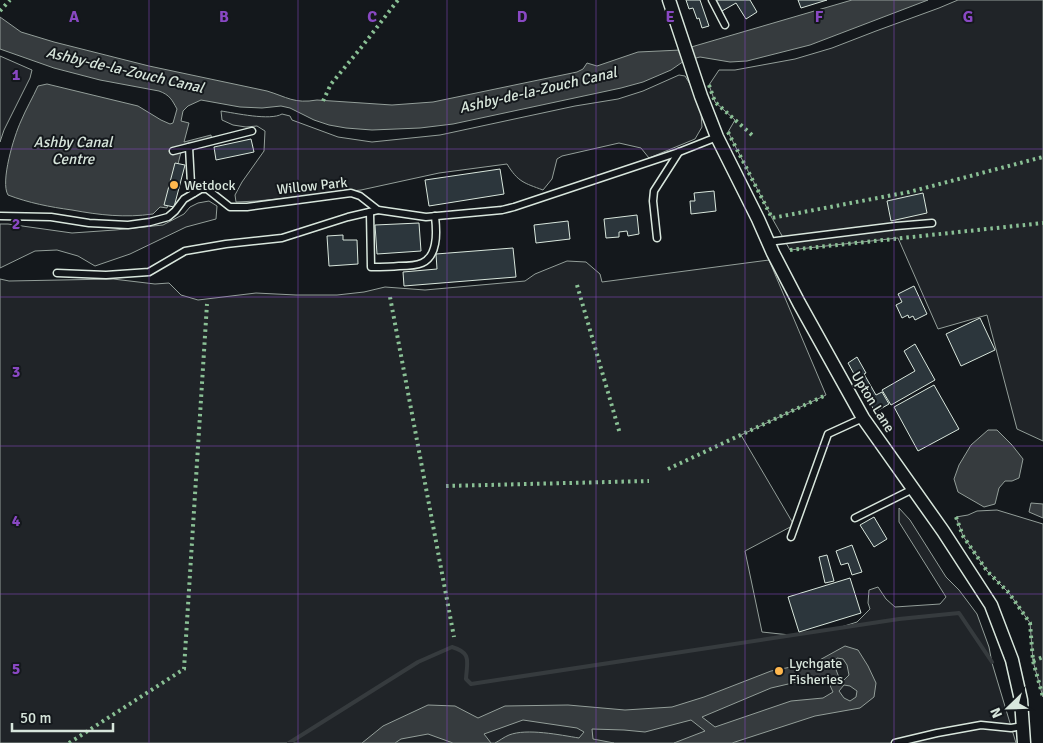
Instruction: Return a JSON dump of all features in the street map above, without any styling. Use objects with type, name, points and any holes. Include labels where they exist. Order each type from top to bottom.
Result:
[{"type":"street","name":"Upton Lane","points":[[669,0],[717,137],[758,219],[770,248],[799,303],[863,418],[992,605],[1012,660],[1021,700],[1024,743]]},
{"type":"lane","points":[[712,0],[725,25]]},
{"type":"lane","points":[[173,151],[252,131]]},
{"type":"lane","name":"Willow Park","points":[[194,193],[200,189],[207,189],[230,207],[247,207],[351,193],[360,196],[378,210],[426,217],[502,210],[678,152],[717,137]]},
{"type":"lane","points":[[0,216],[51,217],[88,223],[128,225],[150,222],[168,216],[175,211],[184,199],[194,193],[191,184],[189,147]]},
{"type":"lane","points":[[657,238],[653,201],[654,191],[678,152]]},
{"type":"lane","points":[[57,273],[106,275],[149,272],[185,251],[282,238],[348,216],[378,210]]},
{"type":"lane","points":[[370,212],[371,267],[414,266],[428,259],[436,244],[435,216]]},
{"type":"lane","points":[[770,248],[896,226],[932,223]]},
{"type":"lane","points":[[791,537],[828,434],[863,418]]},
{"type":"lane","points":[[855,518],[913,489]]},
{"type":"lane","points":[[895,743],[981,725],[1011,728],[1023,726]]},
{"type":"shaded area","points":[[958,0],[1043,0],[1043,441],[1017,429],[987,315],[938,329],[898,238],[790,250],[728,132],[735,120],[715,102],[709,85],[719,70],[735,70],[795,59],[832,48]]},
{"type":"shaded area","points":[[0,56],[32,70],[0,142]]},
{"type":"shaded area","points":[[679,75],[685,76],[690,84],[701,113],[702,127],[695,139],[649,158],[641,148],[619,143],[562,156],[557,159],[552,179],[543,190],[522,181],[507,164],[439,173],[361,190],[236,202],[235,195],[242,182],[264,151],[265,131],[257,126],[233,125],[222,120],[221,111],[261,117],[282,114],[290,116],[292,120],[338,137],[372,142],[440,135],[575,106],[618,99],[643,91]]},
{"type":"shaded area","points":[[209,201],[217,206],[216,219],[186,227],[130,254],[95,266],[78,256],[57,250],[35,251],[0,268],[0,224],[72,233],[163,225],[184,214],[190,207]]},
{"type":"shaded area","points":[[769,260],[826,395],[741,435],[794,525],[745,551],[762,632],[790,635],[835,629],[857,622],[870,609],[868,603],[869,590],[878,587],[886,599],[895,607],[940,604],[946,597],[899,522],[899,508],[910,520],[946,577],[959,590],[977,614],[989,647],[1016,743],[0,743],[0,279],[9,281],[113,279],[155,284],[169,283],[181,295],[198,300],[256,293],[337,295],[385,287],[425,290],[525,281],[535,274],[567,261],[586,262],[600,274],[602,282]]},
{"type":"shaded area","points":[[997,510],[1043,524],[1043,697],[1033,661],[1030,623],[1009,593],[987,571],[963,536],[956,517],[977,511]]},
{"type":"water","points":[[852,0],[928,0],[810,45],[747,61],[730,62],[700,57],[684,61],[671,70],[643,82],[621,88],[453,124],[420,128],[372,130],[346,128],[314,120],[290,108],[281,106],[262,108],[240,107],[201,100],[188,106],[183,111],[181,121],[189,123],[184,142],[211,135],[212,142],[181,152],[167,208],[160,207],[153,214],[112,215],[56,208],[8,195],[6,189],[7,170],[15,137],[38,86],[47,84],[138,106],[170,124],[173,123],[177,109],[168,96],[159,91],[100,80],[54,68],[0,49],[0,17],[21,32],[54,42],[149,66],[267,91],[286,98],[302,101],[317,100],[392,105],[433,102],[577,72],[583,69],[587,63],[597,66],[638,52],[681,50]]},
{"type":"water","points":[[988,430],[997,430],[1023,459],[1019,478],[1005,481],[999,488],[995,504],[984,507],[958,492],[954,479],[959,465],[971,445]]},
{"type":"water","points":[[1031,503],[1043,504],[1043,518],[1029,512]]},
{"type":"water","points":[[845,646],[858,650],[876,683],[874,697],[860,708],[815,716],[732,743],[674,743],[705,731],[691,720],[645,732],[592,729],[593,739],[614,743],[495,743],[516,733],[544,733],[579,738],[584,732],[577,728],[523,720],[484,734],[491,743],[453,743],[428,734],[401,739],[395,743],[362,743],[383,726],[428,705],[455,706],[478,718],[505,706],[568,705],[625,710],[672,707],[704,697],[771,671],[816,662]],"holes":[[[837,658],[843,659],[847,665],[849,675],[844,680],[838,675],[834,664]],[[814,678],[827,679],[833,692],[823,698],[791,701],[715,727],[702,717],[771,688]],[[844,685],[850,686],[857,691],[856,697],[850,701],[844,698],[839,691]]]},
{"type":"building","points":[[686,0],[700,0],[709,26],[702,28],[699,18],[697,19],[693,8],[689,9]]},
{"type":"building","points":[[715,0],[750,0],[757,12],[746,19],[736,3],[722,11]]},
{"type":"building","points":[[798,0],[827,0],[801,8]]},
{"type":"building","points":[[251,139],[254,152],[216,160],[214,147]]},
{"type":"building","name":"Wetdock","points":[[175,163],[185,165],[174,207],[164,205]]},
{"type":"building","points":[[500,169],[504,194],[429,206],[425,180]]},
{"type":"building","points":[[714,191],[716,211],[691,214],[690,201],[695,201],[694,193]]},
{"type":"building","points":[[923,193],[927,213],[891,221],[887,201]]},
{"type":"building","points":[[637,215],[639,234],[628,236],[627,231],[619,232],[619,237],[606,238],[604,219]]},
{"type":"building","points":[[568,221],[570,239],[536,243],[534,225]]},
{"type":"building","points":[[419,223],[421,251],[377,254],[375,225]]},
{"type":"building","points":[[343,235],[343,240],[357,240],[358,264],[329,266],[327,236]]},
{"type":"building","points":[[513,248],[516,277],[404,286],[403,272],[437,269],[436,254]]},
{"type":"building","points":[[914,286],[927,314],[915,320],[913,316],[909,318],[908,315],[902,318],[896,305],[902,302],[898,294]]},
{"type":"building","points":[[980,318],[995,350],[961,366],[946,334]]},
{"type":"building","points":[[915,344],[935,380],[891,405],[882,390],[915,371],[904,351]]},
{"type":"building","points":[[857,357],[876,395],[882,392],[889,404],[875,412],[848,363]]},
{"type":"building","points":[[934,385],[959,429],[918,451],[894,407]]},
{"type":"building","points":[[874,517],[887,539],[874,547],[860,525]]},
{"type":"building","points":[[852,545],[862,572],[852,575],[848,563],[841,565],[836,551]]},
{"type":"building","points":[[827,555],[834,581],[825,583],[819,557]]},
{"type":"building","points":[[850,578],[861,613],[799,632],[788,597]]},
{"type":"waterway","points":[[289,743],[418,662],[452,647],[463,652],[467,658],[466,679],[471,684],[899,619],[959,613],[992,662]]},
{"type":"hedge","points":[[0,11],[10,0]]},
{"type":"hedge","points":[[323,101],[331,84],[398,0]]},
{"type":"hedge","points":[[709,85],[715,102],[752,135]]},
{"type":"hedge","points":[[728,132],[772,218],[909,192],[1043,157]]},
{"type":"hedge","points":[[790,250],[1043,223]]},
{"type":"hedge","points":[[577,285],[620,434]]},
{"type":"hedge","points":[[390,297],[454,637]]},
{"type":"hedge","points":[[69,743],[184,669],[207,304]]},
{"type":"hedge","points":[[668,469],[826,395]]},
{"type":"hedge","points":[[446,486],[649,481]]},
{"type":"hedge","points":[[956,517],[963,536],[987,571],[1009,593],[1030,623],[1033,661],[1043,697]]},
{"type":"hedge","points":[[1033,661],[1043,657]]},
{"type":"place","name":"Wetdock","points":[[174,185]]},
{"type":"place","name":"Lychgate Fisheries","points":[[779,671]]},
{"type":"water label","name":"Ashby-de-la-Zouch Canal","points":[[125,70]]},
{"type":"water label","name":"Ashby-de-la-Zouch Canal","points":[[538,90]]},
{"type":"water label","name":"Ashby Canal Centre","points":[[73,150]]}]
